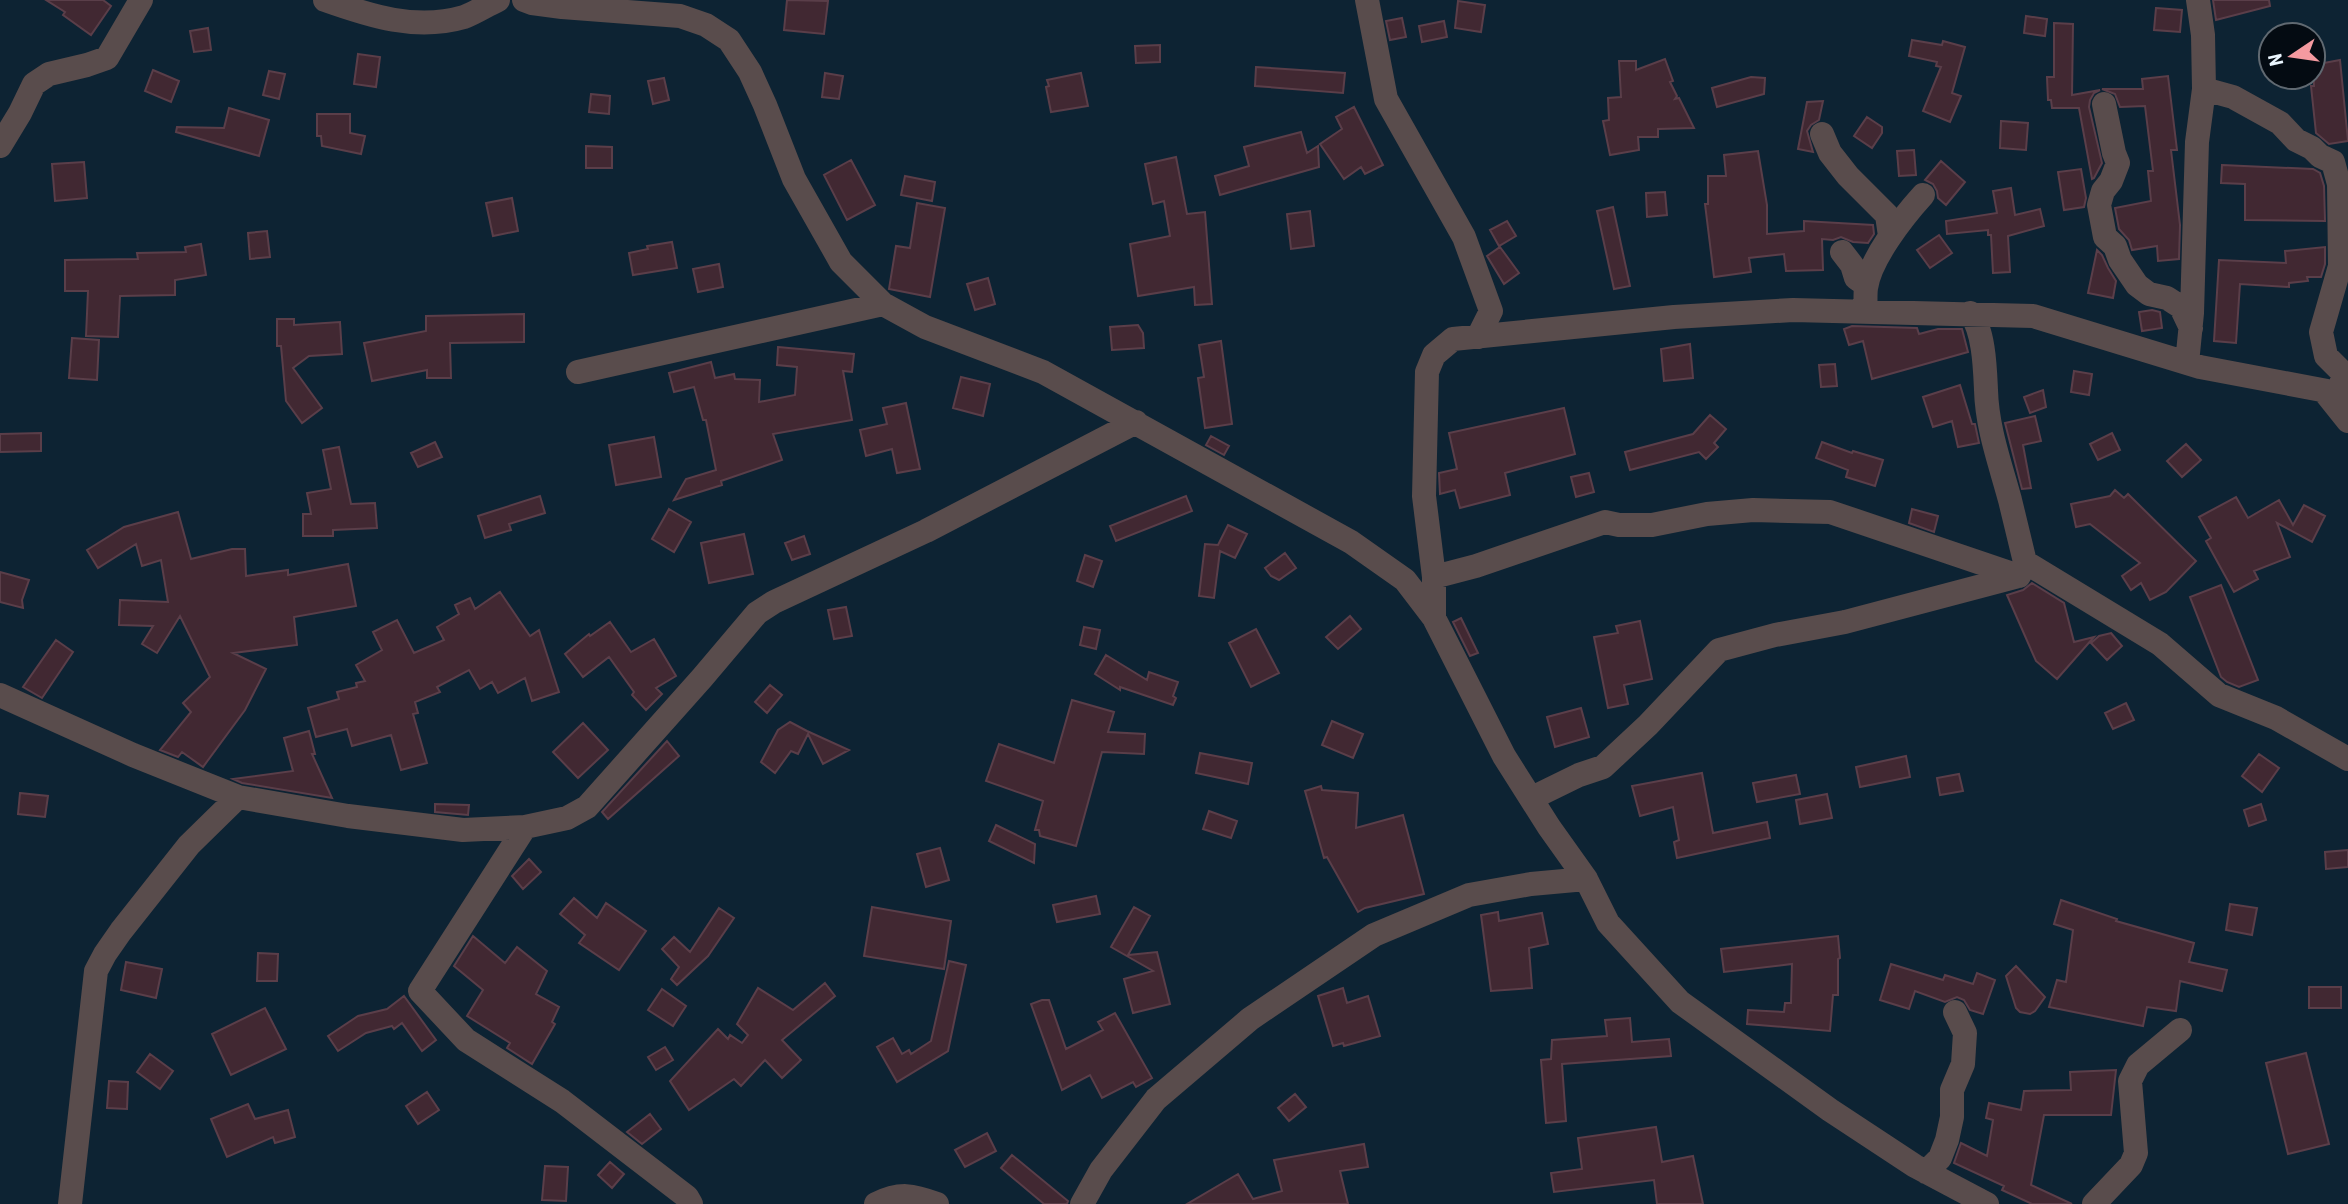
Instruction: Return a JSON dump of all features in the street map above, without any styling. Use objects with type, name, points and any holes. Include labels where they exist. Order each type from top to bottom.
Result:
[{"type":"street","points":[[0,146],[34,84],[49,74],[107,58],[141,0]]},
{"type":"street","points":[[325,0],[367,15],[402,22],[439,21],[465,16],[498,0]]},
{"type":"street","points":[[524,0],[532,4],[680,16],[706,25],[729,40],[755,83],[794,179],[841,262],[883,304],[925,327],[1043,372],[1351,542],[1405,580],[1434,618],[1504,756],[1586,879],[1608,923],[1680,1002],[1830,1110],[1926,1172],[1987,1204]]},
{"type":"street","points":[[1367,0],[1386,99],[1464,237],[1491,311],[1478,337]]},
{"type":"street","points":[[2187,363],[2191,328],[2197,142],[2204,89],[2203,35],[2198,0]]},
{"type":"street","points":[[2204,89],[2233,97],[2280,123],[2296,140],[2333,162],[2343,216],[2340,266],[2321,332],[2326,356],[2343,373],[2337,393],[2348,421]]},
{"type":"street","points":[[2104,104],[2118,163],[2111,181],[2103,191],[2099,205],[2105,237],[2115,246],[2120,260],[2137,285],[2149,294],[2167,298],[2181,307],[2191,328]]},
{"type":"street","points":[[1822,134],[1830,153],[1848,176],[1887,215],[1890,236]]},
{"type":"street","points":[[1866,310],[1867,285],[1890,236],[1923,195]]},
{"type":"street","points":[[1842,253],[1852,265],[1856,278],[1867,285]]},
{"type":"street","points":[[578,372],[883,304]]},
{"type":"street","points":[[1434,618],[1434,577],[1424,496],[1427,372],[1434,355],[1453,339],[1674,317],[1793,310],[2034,316],[2187,363],[2337,393]]},
{"type":"street","points":[[1970,313],[1977,322],[1984,356],[1993,445],[2022,569]]},
{"type":"street","points":[[0,695],[133,755],[238,797],[348,816],[463,830],[525,827],[567,818],[587,807],[757,613],[774,602],[926,531],[1136,422]]},
{"type":"street","points":[[1434,577],[1476,566],[1605,522],[1619,525],[1652,525],[1707,514],[1753,510],[1830,512],[2022,569],[2160,644],[2219,695],[2276,718],[2348,759]]},
{"type":"street","points":[[1531,799],[1603,766],[1648,725],[1718,650],[1775,635],[1845,622],[2022,569]]},
{"type":"street","points":[[70,1204],[96,971],[121,931],[189,845],[238,797]]},
{"type":"street","points":[[525,827],[420,991],[466,1040],[562,1101],[687,1197],[691,1204]]},
{"type":"street","points":[[1082,1204],[1101,1170],[1156,1099],[1250,1019],[1374,935],[1469,895],[1531,884],[1586,879]]},
{"type":"street","points":[[1926,1172],[1940,1158],[1947,1140],[1952,1117],[1952,1090],[1963,1064],[1965,1033],[1955,1012]]},
{"type":"street","points":[[2094,1204],[2130,1166],[2136,1153],[2130,1081],[2138,1065],[2180,1030]]},
{"type":"street","points":[[876,1204],[900,1196],[915,1196],[937,1204]]},
{"type":"building","points":[[46,0],[103,0],[111,6],[91,35],[63,15],[65,12]]},
{"type":"building","points":[[787,0],[828,1],[824,34],[784,30]]},
{"type":"building","points":[[2213,0],[2269,0],[2270,6],[2216,20]]},
{"type":"building","points":[[1458,1],[1485,5],[1481,32],[1455,28]]},
{"type":"building","points":[[2156,8],[2182,10],[2180,32],[2154,30]]},
{"type":"building","points":[[2026,16],[2047,19],[2045,36],[2024,33]]},
{"type":"building","points":[[1402,18],[1406,37],[1390,40],[1386,21]]},
{"type":"building","points":[[1444,21],[1447,37],[1422,42],[1419,26]]},
{"type":"building","points":[[2054,23],[2073,24],[2072,95],[2100,90],[2094,93],[2089,107],[2102,163],[2092,179],[2079,108],[2052,108],[2051,100],[2048,100],[2047,77],[2054,77]]},
{"type":"building","points":[[208,28],[211,50],[194,52],[190,31]]},
{"type":"building","points":[[1912,40],[1942,45],[1943,41],[1965,47],[1952,93],[1961,96],[1950,122],[1923,111],[1941,67],[1936,66],[1937,62],[1909,56]]},
{"type":"building","points":[[1160,45],[1160,62],[1136,63],[1135,46]]},
{"type":"building","points":[[358,54],[380,57],[376,87],[354,84]]},
{"type":"building","points":[[1665,59],[1673,81],[1670,82],[1677,96],[1675,99],[1679,98],[1694,128],[1658,129],[1658,137],[1638,137],[1639,150],[1610,155],[1603,121],[1609,120],[1608,98],[1621,97],[1619,61],[1636,61],[1636,70]]},
{"type":"building","points":[[2340,60],[2348,141],[2329,144],[2316,133],[2312,91],[2327,91],[2327,62]]},
{"type":"building","points":[[1256,67],[1345,73],[1343,93],[1255,86]]},
{"type":"building","points":[[153,70],[179,81],[171,102],[145,91]]},
{"type":"building","points":[[269,71],[285,74],[279,99],[263,95]]},
{"type":"building","points":[[825,73],[843,76],[839,99],[822,97]]},
{"type":"building","points":[[1081,73],[1088,106],[1051,112],[1047,80]]},
{"type":"building","points":[[2168,76],[2177,150],[2171,150],[2180,225],[2179,259],[2158,261],[2157,246],[2132,250],[2129,240],[2119,229],[2115,208],[2151,201],[2148,171],[2153,171],[2145,106],[2120,107],[2115,94],[2102,89],[2143,89],[2142,79]]},
{"type":"building","points":[[1751,77],[1765,78],[1764,94],[1717,107],[1712,88]]},
{"type":"building","points":[[664,78],[669,100],[653,104],[648,81]]},
{"type":"building","points":[[591,94],[610,96],[609,114],[589,112]]},
{"type":"building","points":[[1823,101],[1819,120],[1807,131],[1813,152],[1798,149],[1807,102]]},
{"type":"building","points":[[1354,107],[1383,165],[1365,174],[1361,167],[1344,179],[1320,144],[1342,129],[1336,117]]},
{"type":"building","points":[[229,108],[269,120],[259,156],[176,132],[177,127],[224,128]]},
{"type":"building","points":[[317,114],[350,114],[350,133],[365,136],[361,154],[322,146],[321,136],[317,136]]},
{"type":"building","points":[[1867,117],[1882,127],[1882,133],[1872,148],[1854,136]]},
{"type":"building","points":[[2001,121],[2028,123],[2026,150],[2000,148]]},
{"type":"building","points":[[1301,132],[1307,153],[1318,146],[1319,167],[1220,195],[1215,176],[1249,166],[1244,147]]},
{"type":"building","points":[[586,146],[612,147],[612,168],[586,168]]},
{"type":"building","points":[[1914,150],[1916,175],[1899,176],[1897,151]]},
{"type":"building","points":[[1758,151],[1767,205],[1767,234],[1804,231],[1804,221],[1873,225],[1874,234],[1868,243],[1853,242],[1841,237],[1833,240],[1822,239],[1823,270],[1786,271],[1784,254],[1749,258],[1751,272],[1714,277],[1705,204],[1708,204],[1708,176],[1726,176],[1724,155]]},
{"type":"building","points":[[1176,157],[1187,214],[1205,212],[1212,304],[1195,305],[1194,287],[1138,296],[1130,244],[1170,236],[1164,201],[1153,204],[1145,164]]},
{"type":"building","points":[[851,160],[875,205],[847,220],[824,175]]},
{"type":"building","points":[[1941,161],[1965,182],[1946,205],[1938,198],[1933,184],[1925,180]]},
{"type":"building","points":[[84,162],[87,198],[55,201],[52,164]]},
{"type":"building","points":[[2222,165],[2313,169],[2320,173],[2324,186],[2325,221],[2245,220],[2245,184],[2221,183]]},
{"type":"building","points":[[2081,169],[2086,198],[2084,207],[2064,210],[2058,172]]},
{"type":"building","points":[[905,176],[935,182],[932,201],[901,195]]},
{"type":"building","points":[[2011,188],[2015,215],[2040,209],[2044,226],[2008,236],[2010,272],[1993,273],[1991,235],[1988,235],[1988,230],[1947,234],[1946,221],[1997,213],[1993,191]]},
{"type":"building","points":[[1665,192],[1667,215],[1647,217],[1646,193]]},
{"type":"building","points":[[512,198],[518,231],[493,236],[486,203]]},
{"type":"building","points":[[917,203],[945,208],[930,297],[889,289],[896,246],[910,248]]},
{"type":"building","points":[[1613,207],[1630,286],[1614,289],[1597,211]]},
{"type":"building","points":[[1310,211],[1314,246],[1291,249],[1287,214]]},
{"type":"building","points":[[1507,221],[1516,236],[1499,246],[1490,230]]},
{"type":"building","points":[[267,231],[270,257],[250,259],[248,233]]},
{"type":"building","points":[[1939,235],[1952,253],[1930,268],[1917,250]]},
{"type":"building","points":[[672,242],[677,268],[633,275],[629,253],[648,249],[647,246]]},
{"type":"building","points":[[201,244],[206,275],[175,280],[175,295],[120,296],[118,337],[86,336],[88,291],[65,291],[65,260],[138,259],[137,253],[186,252],[185,247]]},
{"type":"building","points":[[1500,247],[1519,273],[1504,284],[1487,256]]},
{"type":"building","points":[[2325,247],[2325,264],[2321,277],[2307,277],[2308,281],[2289,283],[2289,287],[2240,284],[2236,343],[2214,341],[2219,260],[2286,263],[2285,251]]},
{"type":"building","points":[[2097,250],[2116,281],[2113,298],[2088,293]]},
{"type":"building","points":[[719,264],[723,287],[698,292],[693,269]]},
{"type":"building","points":[[988,278],[995,304],[975,310],[967,284]]},
{"type":"building","points":[[2139,312],[2160,312],[2162,328],[2142,331]]},
{"type":"building","points":[[524,314],[524,342],[450,343],[451,378],[427,378],[427,370],[372,381],[364,343],[426,331],[426,316]]},
{"type":"building","points":[[277,319],[294,319],[294,325],[340,322],[342,354],[309,356],[293,368],[322,408],[302,423],[286,401],[281,346],[277,346]]},
{"type":"building","points":[[1138,325],[1143,333],[1144,348],[1112,350],[1110,327]]},
{"type":"building","points":[[1852,326],[1917,328],[1919,334],[1938,329],[1962,329],[1968,352],[1872,379],[1863,341],[1849,345],[1844,329]]},
{"type":"building","points":[[72,338],[99,340],[97,380],[69,378]]},
{"type":"building","points":[[1221,341],[1232,424],[1205,428],[1198,378],[1204,377],[1199,345]]},
{"type":"building","points":[[1690,344],[1693,378],[1664,381],[1661,349]]},
{"type":"building","points":[[778,347],[854,354],[852,372],[843,371],[852,420],[773,434],[782,460],[721,481],[722,485],[674,500],[686,479],[716,470],[706,420],[703,420],[694,387],[674,392],[669,373],[711,362],[715,378],[734,374],[735,379],[760,380],[759,402],[795,395],[797,367],[777,365]]},
{"type":"building","points":[[1835,364],[1837,386],[1821,387],[1819,365]]},
{"type":"building","points":[[2074,371],[2092,374],[2089,395],[2071,392]]},
{"type":"building","points":[[961,377],[990,384],[983,416],[953,408]]},
{"type":"building","points":[[1960,385],[1972,424],[1975,424],[1979,443],[1958,447],[1952,421],[1933,427],[1923,397]]},
{"type":"building","points":[[2043,390],[2046,407],[2030,413],[2024,397]]},
{"type":"building","points":[[906,403],[920,469],[897,473],[892,449],[866,456],[860,430],[887,424],[883,408]]},
{"type":"building","points":[[1564,408],[1575,454],[1505,473],[1510,495],[1460,508],[1455,490],[1440,494],[1439,473],[1457,469],[1449,433]]},
{"type":"building","points":[[1710,415],[1726,429],[1714,443],[1718,447],[1706,459],[1699,452],[1630,470],[1625,452],[1693,434]]},
{"type":"building","points":[[2035,416],[2041,441],[2023,445],[2031,488],[2022,489],[2005,423]]},
{"type":"building","points":[[41,433],[41,451],[0,452],[0,434]]},
{"type":"building","points":[[2112,433],[2120,450],[2098,460],[2090,444]]},
{"type":"building","points":[[1211,436],[1229,446],[1224,455],[1206,445]]},
{"type":"building","points":[[654,437],[661,477],[616,485],[609,445]]},
{"type":"building","points":[[435,442],[442,457],[418,467],[411,453]]},
{"type":"building","points":[[1822,442],[1883,460],[1875,486],[1846,477],[1848,470],[1816,458]]},
{"type":"building","points":[[2186,444],[2201,460],[2182,477],[2167,461]]},
{"type":"building","points":[[339,447],[351,504],[375,503],[377,528],[333,530],[333,536],[303,536],[303,514],[311,514],[307,493],[331,489],[323,450]]},
{"type":"building","points":[[1589,473],[1594,492],[1576,497],[1571,477]]},
{"type":"building","points":[[2115,490],[2124,498],[2128,494],[2196,561],[2166,592],[2150,600],[2141,583],[2131,590],[2122,576],[2140,563],[2090,524],[2076,527],[2071,504],[2110,496]]},
{"type":"building","points":[[540,496],[545,513],[509,524],[511,530],[485,538],[478,516]]},
{"type":"building","points":[[1186,496],[1192,511],[1116,541],[1110,526]]},
{"type":"building","points":[[2236,497],[2248,518],[2279,500],[2293,525],[2304,505],[2325,516],[2312,542],[2277,523],[2290,557],[2254,571],[2258,579],[2234,592],[2206,541],[2211,538],[2199,517]]},
{"type":"building","points":[[669,509],[691,522],[674,552],[652,539]]},
{"type":"building","points":[[1912,509],[1938,516],[1934,532],[1909,523]]},
{"type":"building","points":[[178,512],[191,559],[232,549],[245,549],[246,576],[288,570],[288,575],[348,564],[356,606],[294,617],[297,645],[233,653],[266,669],[245,710],[203,767],[182,752],[178,757],[160,750],[191,712],[183,703],[210,677],[180,616],[157,653],[142,644],[153,626],[119,625],[120,600],[168,602],[161,560],[142,566],[136,544],[98,568],[87,550],[124,527]]},
{"type":"building","points":[[1228,525],[1247,534],[1235,558],[1220,551],[1214,598],[1199,596],[1205,544],[1218,545]]},
{"type":"building","points":[[744,534],[753,574],[709,583],[701,543]]},
{"type":"building","points":[[804,536],[810,554],[792,560],[785,543]]},
{"type":"building","points":[[1285,553],[1296,568],[1279,580],[1271,576],[1265,568]]},
{"type":"building","points":[[1085,555],[1102,561],[1093,587],[1077,581]]},
{"type":"building","points":[[0,572],[29,580],[22,600],[23,608],[0,602]]},
{"type":"building","points":[[2032,583],[2064,603],[2074,642],[2094,637],[2057,679],[2036,661],[2007,595],[2023,590]]},
{"type":"building","points":[[2221,585],[2258,680],[2239,687],[2221,677],[2190,597]]},
{"type":"building","points":[[500,592],[530,636],[539,630],[559,692],[532,701],[525,678],[498,693],[492,682],[480,689],[469,670],[437,687],[440,692],[415,702],[418,713],[413,714],[427,763],[401,770],[391,735],[352,746],[347,729],[316,737],[308,708],[339,699],[337,692],[357,687],[356,683],[365,681],[356,665],[382,650],[373,632],[397,620],[414,653],[444,640],[437,627],[459,614],[455,605],[470,598],[475,609]]},
{"type":"building","points":[[846,607],[852,636],[834,639],[828,610]]},
{"type":"building","points":[[1350,616],[1361,629],[1338,649],[1326,637]]},
{"type":"building","points":[[1461,618],[1478,653],[1470,656],[1453,622]]},
{"type":"building","points":[[1640,621],[1652,679],[1624,685],[1628,704],[1608,708],[1594,637],[1618,633],[1616,626]]},
{"type":"building","points":[[610,622],[631,652],[654,639],[676,676],[656,688],[662,694],[646,710],[632,695],[634,692],[609,657],[583,677],[565,654],[589,634],[590,636]]},
{"type":"building","points":[[1084,627],[1100,630],[1096,649],[1080,645]]},
{"type":"building","points":[[1256,629],[1279,673],[1251,687],[1229,643]]},
{"type":"building","points":[[2111,633],[2122,646],[2107,660],[2091,643],[2099,636]]},
{"type":"building","points":[[56,640],[73,652],[42,698],[23,687]]},
{"type":"building","points":[[1106,655],[1147,680],[1149,672],[1178,682],[1173,705],[1120,687],[1120,690],[1095,674]]},
{"type":"building","points":[[770,685],[782,695],[767,713],[755,702]]},
{"type":"building","points":[[1072,700],[1114,712],[1108,732],[1145,734],[1144,754],[1102,752],[1076,846],[1040,836],[1039,830],[1035,830],[1043,801],[986,781],[999,744],[1054,763]]},
{"type":"building","points":[[2126,703],[2134,720],[2113,729],[2105,713]]},
{"type":"building","points":[[1581,708],[1589,737],[1555,747],[1547,717]]},
{"type":"building","points":[[1332,721],[1363,734],[1353,758],[1322,745]]},
{"type":"building","points":[[790,722],[849,750],[823,764],[808,734],[798,754],[791,751],[775,773],[761,762],[778,730]]},
{"type":"building","points":[[583,723],[608,750],[578,778],[553,752]]},
{"type":"building","points":[[309,731],[315,754],[312,754],[332,798],[242,783],[233,779],[293,771],[284,738]]},
{"type":"building","points":[[667,741],[679,756],[608,819],[602,812]]},
{"type":"building","points":[[1200,753],[1252,763],[1248,784],[1196,773]]},
{"type":"building","points":[[2259,754],[2279,768],[2262,792],[2242,776]]},
{"type":"building","points":[[1906,756],[1910,777],[1860,787],[1856,767]]},
{"type":"building","points":[[1702,773],[1713,833],[1767,822],[1770,838],[1677,858],[1674,842],[1679,840],[1673,807],[1640,816],[1632,786]]},
{"type":"building","points":[[1959,774],[1963,791],[1940,795],[1937,778]]},
{"type":"building","points":[[1796,775],[1800,794],[1757,802],[1753,783]]},
{"type":"building","points":[[1321,786],[1322,790],[1358,793],[1356,828],[1403,815],[1424,894],[1358,912],[1327,857],[1324,858],[1305,791]]},
{"type":"building","points":[[20,793],[48,796],[45,817],[18,814]]},
{"type":"building","points":[[1827,794],[1832,818],[1800,824],[1796,800]]},
{"type":"building","points":[[435,804],[469,805],[468,815],[435,812]]},
{"type":"building","points":[[2261,804],[2266,820],[2249,826],[2244,810]]},
{"type":"building","points":[[1209,811],[1237,821],[1231,838],[1203,829]]},
{"type":"building","points":[[996,825],[1035,844],[1034,863],[989,841]]},
{"type":"building","points":[[940,848],[949,880],[926,887],[917,854]]},
{"type":"building","points":[[2348,850],[2348,867],[2326,869],[2325,852]]},
{"type":"building","points":[[529,859],[541,872],[523,889],[512,876]]},
{"type":"building","points":[[1096,896],[1100,914],[1057,922],[1053,905]]},
{"type":"building","points":[[574,898],[597,918],[606,903],[646,931],[619,970],[579,943],[585,935],[560,914]]},
{"type":"building","points":[[2061,900],[2117,919],[2116,921],[2194,943],[2189,962],[2227,970],[2222,991],[2180,981],[2176,1011],[2147,1007],[2143,1026],[2049,1007],[2057,980],[2066,982],[2073,930],[2054,924]]},
{"type":"building","points":[[2230,904],[2257,908],[2252,935],[2226,930]]},
{"type":"building","points":[[872,907],[951,921],[944,969],[864,956]]},
{"type":"building","points":[[1134,907],[1150,916],[1128,955],[1157,952],[1170,1004],[1133,1013],[1124,979],[1153,971],[1111,947]]},
{"type":"building","points":[[719,908],[734,918],[708,956],[677,985],[671,979],[679,967],[662,949],[674,937],[690,952]]},
{"type":"building","points":[[1498,912],[1499,921],[1542,913],[1548,944],[1529,948],[1532,988],[1491,991],[1481,915]]},
{"type":"building","points":[[473,936],[505,963],[517,947],[547,971],[536,994],[559,1007],[552,1022],[555,1024],[532,1064],[507,1048],[510,1043],[467,1016],[483,990],[454,966]]},
{"type":"building","points":[[1838,936],[1838,995],[1833,995],[1830,1031],[1747,1024],[1748,1010],[1784,1012],[1785,1003],[1791,1003],[1792,964],[1724,972],[1721,949]]},
{"type":"building","points":[[258,953],[278,954],[277,981],[257,981]]},
{"type":"building","points":[[949,961],[966,965],[948,1051],[897,1082],[877,1047],[893,1038],[902,1054],[909,1050],[911,1054],[931,1041]]},
{"type":"building","points":[[126,962],[162,969],[156,998],[121,990]]},
{"type":"building","points":[[1891,964],[1943,980],[1945,975],[1973,984],[1977,973],[1995,980],[1983,1014],[1970,1010],[1964,1000],[1957,997],[1945,1002],[1915,991],[1909,1009],[1880,1000]]},
{"type":"building","points":[[2016,966],[2045,997],[2030,1014],[2020,1012],[2016,1008],[2006,976]]},
{"type":"building","points":[[825,983],[835,996],[782,1040],[801,1060],[782,1078],[765,1060],[741,1086],[734,1079],[689,1110],[670,1081],[718,1029],[728,1039],[730,1035],[742,1043],[748,1035],[737,1024],[758,988],[793,1010]]},
{"type":"building","points":[[2309,987],[2341,987],[2341,1008],[2309,1008]]},
{"type":"building","points":[[1343,988],[1347,1003],[1368,996],[1380,1036],[1344,1046],[1343,1043],[1333,1046],[1318,996]]},
{"type":"building","points":[[662,989],[686,1006],[673,1026],[648,1010]]},
{"type":"building","points":[[404,996],[436,1040],[422,1051],[402,1023],[394,1029],[392,1026],[366,1033],[338,1051],[328,1036],[358,1016],[387,1009]]},
{"type":"building","points":[[1049,1000],[1066,1049],[1103,1030],[1098,1022],[1115,1013],[1152,1078],[1136,1087],[1133,1082],[1102,1098],[1090,1075],[1062,1090],[1031,1004]]},
{"type":"building","points":[[265,1008],[286,1049],[231,1075],[212,1034]]},
{"type":"building","points":[[1630,1018],[1632,1042],[1669,1039],[1671,1056],[1562,1064],[1566,1121],[1546,1123],[1541,1060],[1551,1059],[1552,1040],[1607,1036],[1605,1020]]},
{"type":"building","points":[[665,1047],[673,1060],[656,1070],[648,1057]]},
{"type":"building","points":[[2306,1053],[2329,1144],[2288,1154],[2266,1063]]},
{"type":"building","points":[[150,1054],[173,1071],[160,1089],[137,1072]]},
{"type":"building","points":[[2116,1070],[2111,1115],[2044,1115],[2031,1185],[2072,1204],[2032,1204],[2002,1190],[2004,1186],[1954,1163],[1961,1143],[1987,1156],[1993,1120],[1986,1118],[1989,1103],[2021,1110],[2024,1091],[2071,1090],[2070,1072]]},
{"type":"building","points":[[109,1081],[128,1082],[127,1109],[107,1108]]},
{"type":"building","points":[[427,1092],[439,1110],[418,1124],[406,1106]]},
{"type":"building","points":[[1295,1094],[1306,1107],[1289,1121],[1278,1108]]},
{"type":"building","points":[[248,1104],[255,1119],[288,1110],[295,1137],[275,1143],[273,1137],[227,1157],[211,1119]]},
{"type":"building","points":[[650,1114],[661,1129],[642,1144],[627,1132]]},
{"type":"building","points":[[1656,1127],[1662,1162],[1693,1156],[1703,1204],[1657,1204],[1654,1180],[1554,1192],[1551,1173],[1582,1169],[1578,1138]]},
{"type":"building","points":[[987,1133],[996,1151],[965,1167],[955,1150]]},
{"type":"building","points":[[1364,1144],[1368,1167],[1340,1171],[1348,1204],[1187,1204],[1238,1174],[1253,1199],[1282,1191],[1274,1160]]},
{"type":"building","points":[[1012,1155],[1068,1201],[1067,1204],[1044,1204],[1001,1168]]},
{"type":"building","points":[[610,1162],[624,1174],[612,1188],[598,1175]]},
{"type":"building","points":[[545,1166],[568,1167],[566,1201],[542,1200]]}]
